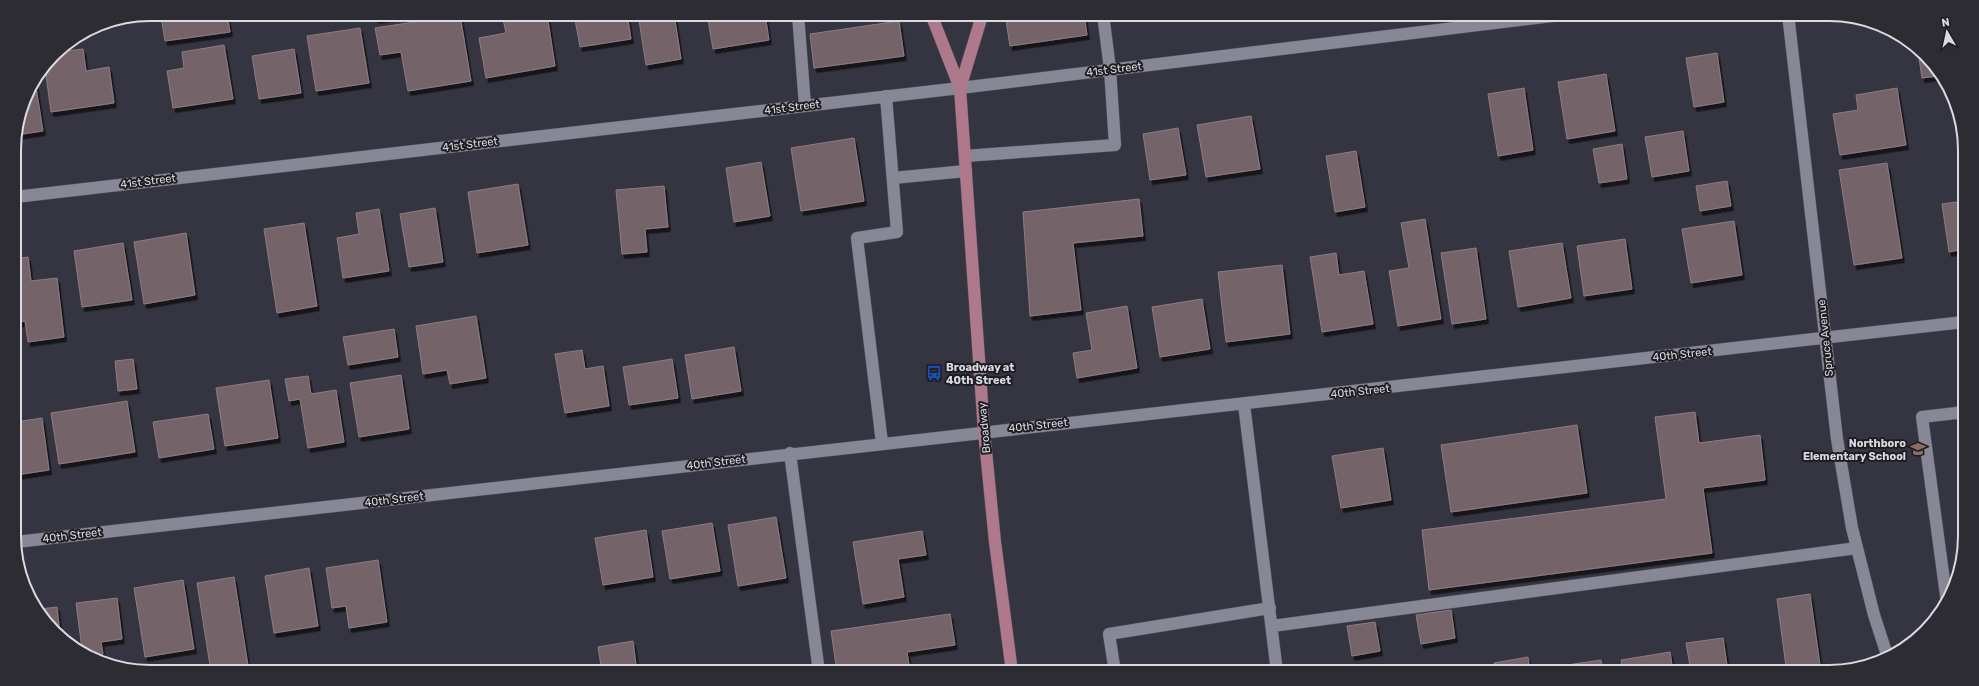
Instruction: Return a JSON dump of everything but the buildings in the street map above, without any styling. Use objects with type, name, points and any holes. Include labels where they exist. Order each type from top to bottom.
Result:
[{"type":"main road","name":"Broadway","points":[[935,21],[960,88],[984,431],[995,542],[1011,665]]},
{"type":"main road","name":"Broadway","points":[[960,88],[980,21]]},
{"type":"street","points":[[799,21],[805,106]]},
{"type":"street","points":[[965,156],[1115,145],[1110,70],[1104,21]]},
{"type":"street","name":"41st Street","points":[[21,196],[960,88],[1512,21]]},
{"type":"street","name":"Spruce Avenue","points":[[1789,21],[1837,439],[1857,548],[1874,615],[1886,652]]},
{"type":"street","points":[[882,443],[857,238],[897,232],[886,96]]},
{"type":"street","points":[[893,178],[966,171]]},
{"type":"street","name":"40th Street","points":[[21,541],[984,431],[1244,404],[1958,323]]},
{"type":"street","points":[[1244,404],[1276,665]]},
{"type":"street","points":[[1946,592],[1922,417],[1958,413]]},
{"type":"street","points":[[790,453],[819,665]]},
{"type":"street","points":[[1272,626],[1857,548]]},
{"type":"street","points":[[1114,665],[1109,634],[1270,608]]},
{"type":"place","name":"Broadway at 40th Street","points":[[934,373]]},
{"type":"place","name":"Northboro Elementary School","points":[[1918,449]]}]
